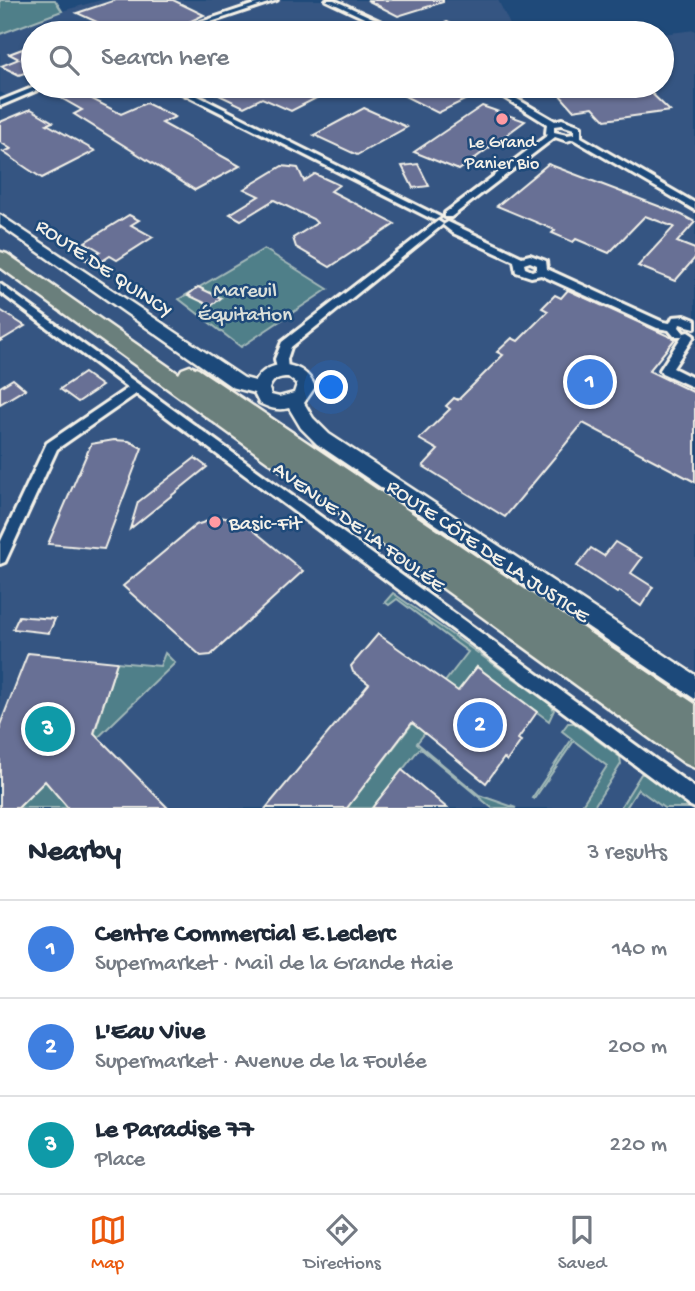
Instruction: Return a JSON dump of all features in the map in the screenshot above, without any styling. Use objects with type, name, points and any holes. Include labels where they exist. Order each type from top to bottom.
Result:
[{"type":"highway","points":[[0,243],[695,722]]},
{"type":"highway","points":[[0,258],[695,752]]},
{"type":"street","points":[[209,21],[274,0]]},
{"type":"street","points":[[329,0],[375,21]]},
{"type":"street","points":[[0,104],[21,95]]},
{"type":"street","points":[[196,98],[442,220],[456,231],[520,260],[537,260],[543,265],[542,271],[661,325],[673,327],[677,332],[691,335],[666,370],[695,384]]},
{"type":"street","points":[[510,98],[553,124],[575,125],[579,130],[575,137]]},
{"type":"street","points":[[553,124],[548,130],[553,135],[575,137],[695,207]]},
{"type":"street","points":[[282,371],[281,359],[286,345],[553,135]]},
{"type":"street","name":"ROUTE DE QUINCY","points":[[0,219],[238,383],[260,389]]},
{"type":"street","name":"AVENUE DE LA FOULÉE","points":[[0,287],[695,799]]},
{"type":"street","points":[[673,327],[677,320],[693,319]]},
{"type":"street","points":[[282,371],[297,373],[305,382],[304,393],[294,401],[271,402],[265,399],[260,389],[264,379],[282,371]]},
{"type":"street","points":[[0,558],[52,446],[136,388]]},
{"type":"street","name":"ROUTE CÔTE DE LA JUSTICE","points":[[294,401],[307,423],[323,439],[695,688]]},
{"type":"shaded area","points":[[101,0],[498,0],[508,21],[35,21]]},
{"type":"shaded area","points":[[21,26],[21,98],[674,98],[674,33],[695,30],[695,808],[0,808],[0,99],[7,96],[0,92],[0,34]]},
{"type":"green space","points":[[0,0],[55,0],[62,11],[35,21],[21,21],[21,26],[0,34]]},
{"type":"green space","name":"Mareuil Équitation","points":[[264,249],[328,289],[241,347],[179,299]]},
{"type":"green space","points":[[393,593],[550,704],[554,710],[549,721],[477,667],[417,743],[479,795],[516,808],[492,808],[420,748],[372,808],[347,808],[468,652],[397,599],[389,605],[385,602]]},
{"type":"green space","points":[[165,653],[175,663],[49,785],[68,808],[18,808],[95,732],[117,662],[160,666]]},
{"type":"green space","points":[[568,723],[574,723],[620,757],[621,764],[593,808],[580,808],[607,766],[574,741],[534,799],[532,798],[572,739],[562,731]]},
{"type":"green space","points":[[641,774],[646,774],[692,808],[664,808],[638,789],[626,808],[620,808]]},
{"type":"building","points":[[116,0],[173,0],[204,15],[191,21],[95,21],[77,13]]},
{"type":"building","points":[[367,0],[443,0],[443,2],[398,16]]},
{"type":"building","points":[[21,50],[21,74],[1,66],[19,59],[9,54]]},
{"type":"building","points":[[61,98],[90,98],[121,114],[146,103],[175,117],[162,123],[240,166],[195,190],[74,114],[82,110]]},
{"type":"building","points":[[225,98],[262,98],[244,107]]},
{"type":"building","points":[[262,98],[316,98],[291,111]]},
{"type":"building","points":[[409,98],[469,98],[438,113]]},
{"type":"building","points":[[562,98],[656,98],[670,111],[605,120],[593,107],[573,110]]},
{"type":"building","points":[[482,106],[525,121],[459,170],[414,152]]},
{"type":"building","points":[[364,108],[407,127],[357,155],[314,135]]},
{"type":"building","points":[[31,109],[53,122],[47,124],[95,151],[42,178],[28,169],[3,152],[11,149],[0,142],[0,122]]},
{"type":"building","points":[[418,164],[429,186],[413,188],[402,166]]},
{"type":"building","points":[[548,164],[695,222],[677,242],[695,249],[695,258],[675,281],[638,266],[674,227],[645,216],[609,253],[576,239],[573,242],[552,233],[555,230],[497,206]]},
{"type":"building","points":[[282,166],[298,168],[304,181],[315,174],[339,185],[331,191],[395,224],[330,267],[296,247],[293,238],[317,223],[313,219],[274,200],[241,220],[230,214],[259,196],[244,189]]},
{"type":"building","points":[[129,215],[139,220],[131,225],[153,237],[117,260],[110,256],[96,265],[86,260],[100,251],[85,242]]},
{"type":"building","points":[[198,287],[221,298],[211,306],[188,295]]},
{"type":"building","points":[[568,290],[675,339],[649,371],[695,393],[695,482],[583,423],[505,517],[423,466],[438,450],[419,439],[450,409],[446,406],[454,398],[458,400],[503,355],[497,352],[512,338],[518,341],[548,311],[542,308],[555,295],[561,298]]},
{"type":"building","points":[[0,310],[25,326],[0,341]]},
{"type":"building","points":[[84,373],[102,386],[78,402],[60,389]]},
{"type":"building","points":[[13,379],[25,389],[0,404],[0,387]]},
{"type":"building","points":[[114,440],[129,441],[142,448],[104,549],[48,544],[91,444]]},
{"type":"building","points":[[195,458],[207,467],[130,529],[138,502]]},
{"type":"building","points":[[220,517],[242,521],[303,571],[211,655],[201,656],[123,586],[196,525]]},
{"type":"building","points":[[615,542],[642,558],[631,573],[653,587],[641,606],[577,566],[591,548],[604,556]]},
{"type":"building","points":[[19,616],[55,619],[49,633],[13,629]]},
{"type":"building","points":[[378,634],[458,691],[477,667],[537,712],[518,739],[521,741],[507,761],[504,758],[486,783],[412,723],[347,808],[266,808],[369,684],[353,672],[351,666]]},
{"type":"building","points":[[28,653],[117,662],[94,733],[168,808],[68,808],[45,781],[18,808],[0,808],[0,725]]},
{"type":"building","points":[[402,770],[447,808],[372,808]]},
{"type":"place","name":"Le Grand Panier Bio","points":[[502,119]]},
{"type":"place","name":"Centre Commercial E.Leclerc","points":[[590,382]]},
{"type":"place","name":"Basic-Fit","points":[[215,522]]},
{"type":"place","name":"L'Eau Vive","points":[[480,725]]},
{"type":"place","name":"Le Paradise 77","points":[[48,729]]}]
